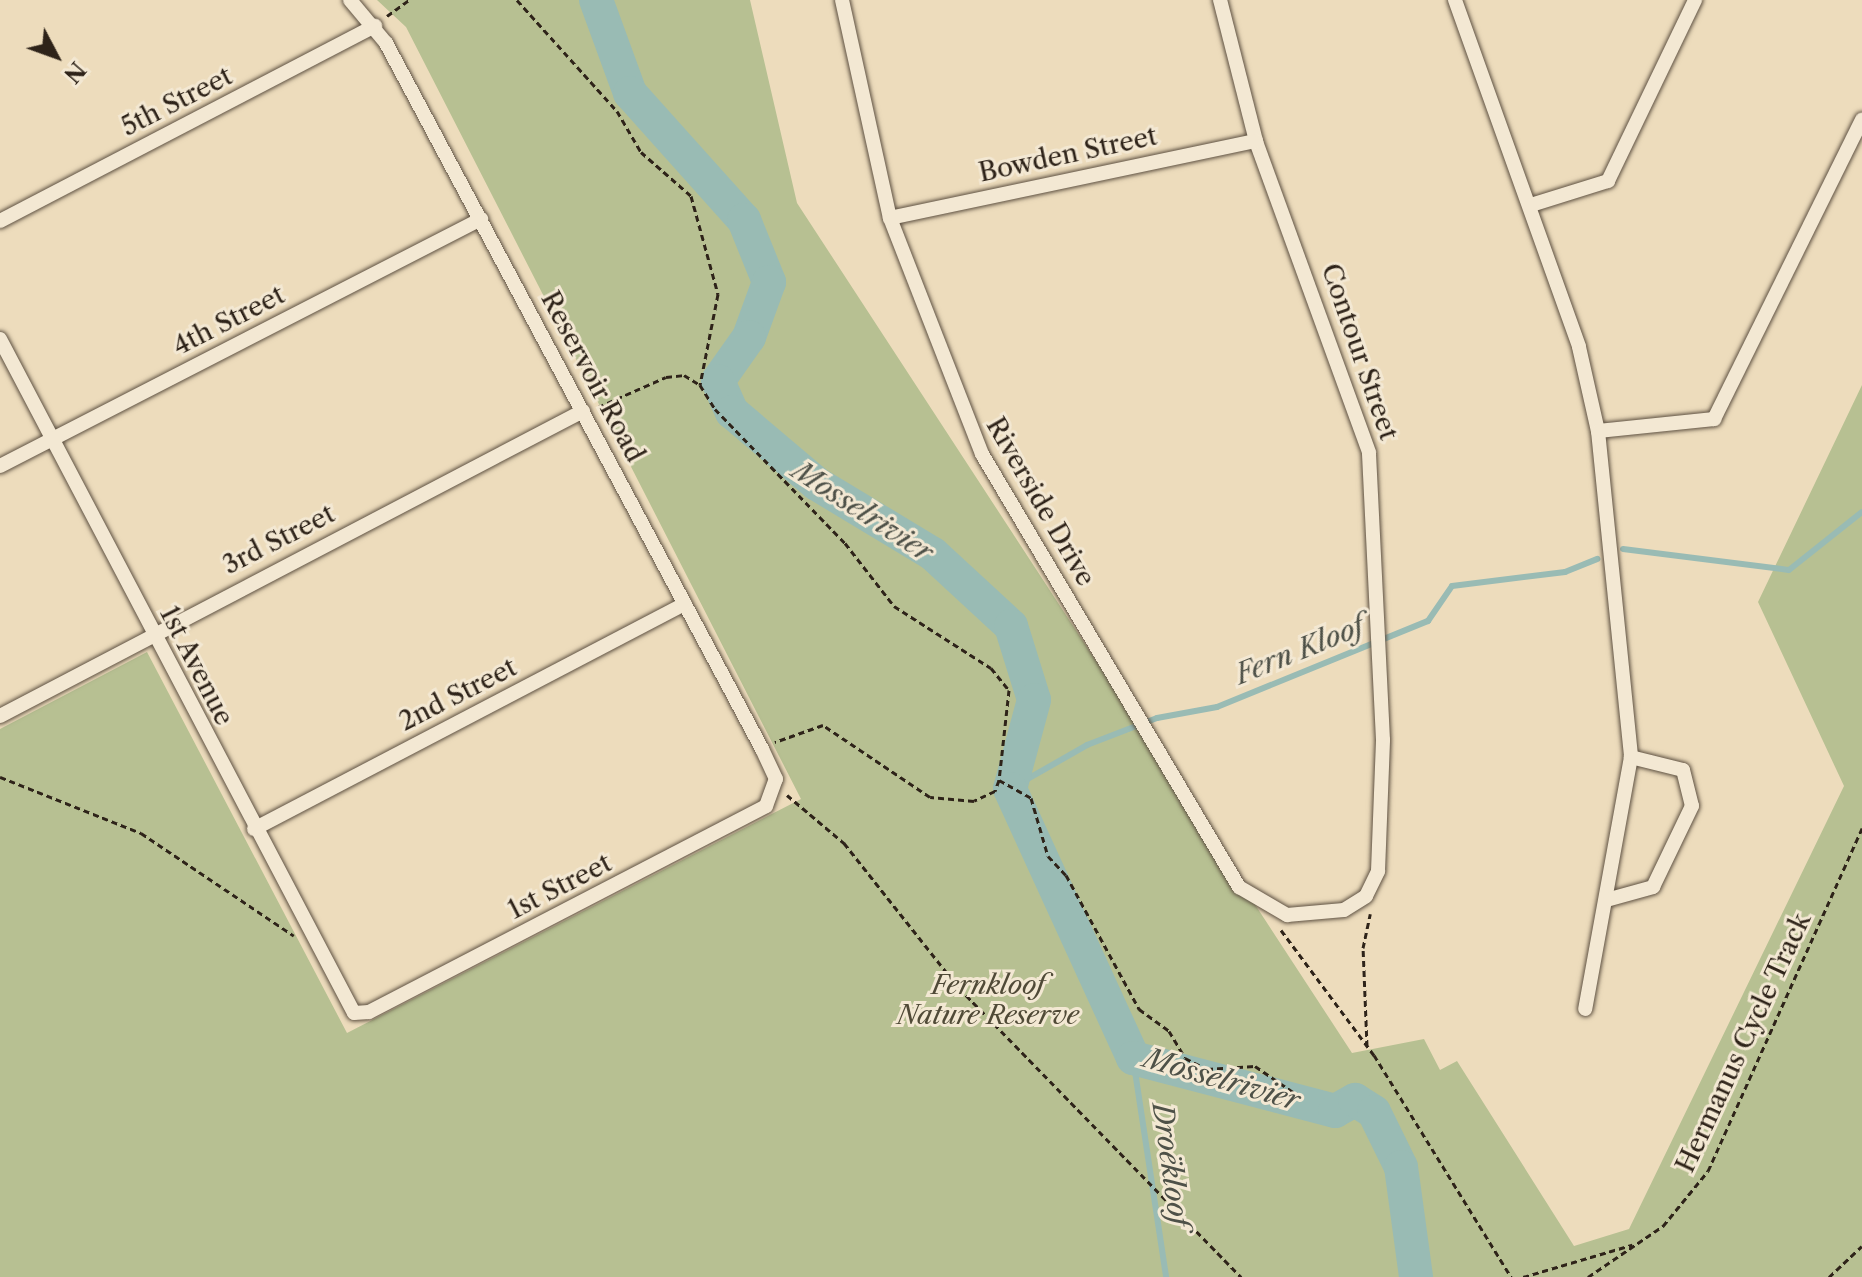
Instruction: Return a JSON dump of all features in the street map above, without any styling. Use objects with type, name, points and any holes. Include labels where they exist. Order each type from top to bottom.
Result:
[{"type":"street","name":"Reservoir Road","points":[[350,0],[375,26],[481,219],[762,749],[776,786]]},
{"type":"street","name":"Riverside Drive","points":[[842,0],[890,218],[959,408],[1239,887],[1266,909]]},
{"type":"street","name":"Contour Street","points":[[1220,0],[1256,141],[1369,452],[1380,627],[1378,871],[1366,896],[1344,910],[1287,915],[1266,909]]},
{"type":"street","points":[[1455,0],[1531,205],[1579,347],[1598,431],[1631,757],[1610,899],[1585,1009]]},
{"type":"street","points":[[1531,205],[1608,181],[1688,2]]},
{"type":"street","name":"5th Street","points":[[0,221],[375,26]]},
{"type":"street","points":[[1598,431],[1714,419],[1862,120]]},
{"type":"street","name":"Bowden Street","points":[[890,218],[1256,141]]},
{"type":"street","name":"4th Street","points":[[0,466],[481,219]]},
{"type":"street","name":"1st Avenue","points":[[0,339],[317,949],[354,1013]]},
{"type":"street","name":"3rd Street","points":[[0,716],[152,633],[583,411]]},
{"type":"street","name":"2nd Street","points":[[254,829],[685,604]]},
{"type":"street","points":[[1610,899],[1653,887],[1692,806],[1683,770],[1631,757]]},
{"type":"street","name":"1st Street","points":[[354,1013],[369,1012],[761,811],[776,786]]},
{"type":"path","points":[[375,26],[409,0]]},
{"type":"path","points":[[517,0],[617,111],[641,152],[691,196],[718,294],[700,385]]},
{"type":"path","points":[[583,411],[666,377],[684,375],[700,385],[894,606],[1002,677],[1008,721],[999,780],[987,798],[930,797],[823,725],[762,749]]},
{"type":"path","points":[[0,777],[141,833],[317,949]]},
{"type":"path","points":[[999,780],[1031,798],[1048,856],[1066,875],[1139,1009],[1169,1031],[1185,1058],[1207,1069],[1255,1066],[1296,1094]]},
{"type":"path","points":[[776,786],[844,843],[959,988],[1241,1277]]},
{"type":"path","name":"Hermanus Cycle Track","points":[[1588,1277],[1639,1243],[1686,1205],[1708,1171],[1862,828]]},
{"type":"path","points":[[1367,1047],[1363,948],[1372,902]]},
{"type":"path","points":[[1266,909],[1367,1047],[1511,1277]]},
{"type":"path","points":[[1523,1277],[1639,1243]]},
{"type":"path","points":[[1829,1277],[1862,1246]]},
{"type":"green space","name":"Fernkloof Nature Reserve","points":[[377,0],[750,0],[797,203],[1352,1053],[1424,1039],[1440,1070],[1457,1061],[1574,1246],[1629,1229],[1844,786],[1758,602],[1862,385],[1862,1277],[0,1277],[0,729],[147,652],[347,1033],[801,799],[406,27]]},
{"type":"waterway","name":"Mosselrivier","points":[[596,0],[630,93],[744,220],[769,282],[749,337],[718,381],[732,412],[817,484],[933,554],[1011,626],[1034,700],[1010,789],[1133,1058],[1335,1111],[1355,1100],[1374,1112],[1401,1167],[1416,1277]]},
{"type":"waterway","name":"Fern Kloof","points":[[1623,549],[1789,570],[1862,512]]},
{"type":"waterway","name":"Fern Kloof","points":[[1010,789],[1087,745],[1157,718],[1217,707],[1428,621],[1452,586],[1565,572],[1598,559]]},
{"type":"waterway","name":"Droëkloof","points":[[1133,1058],[1166,1277]]}]
